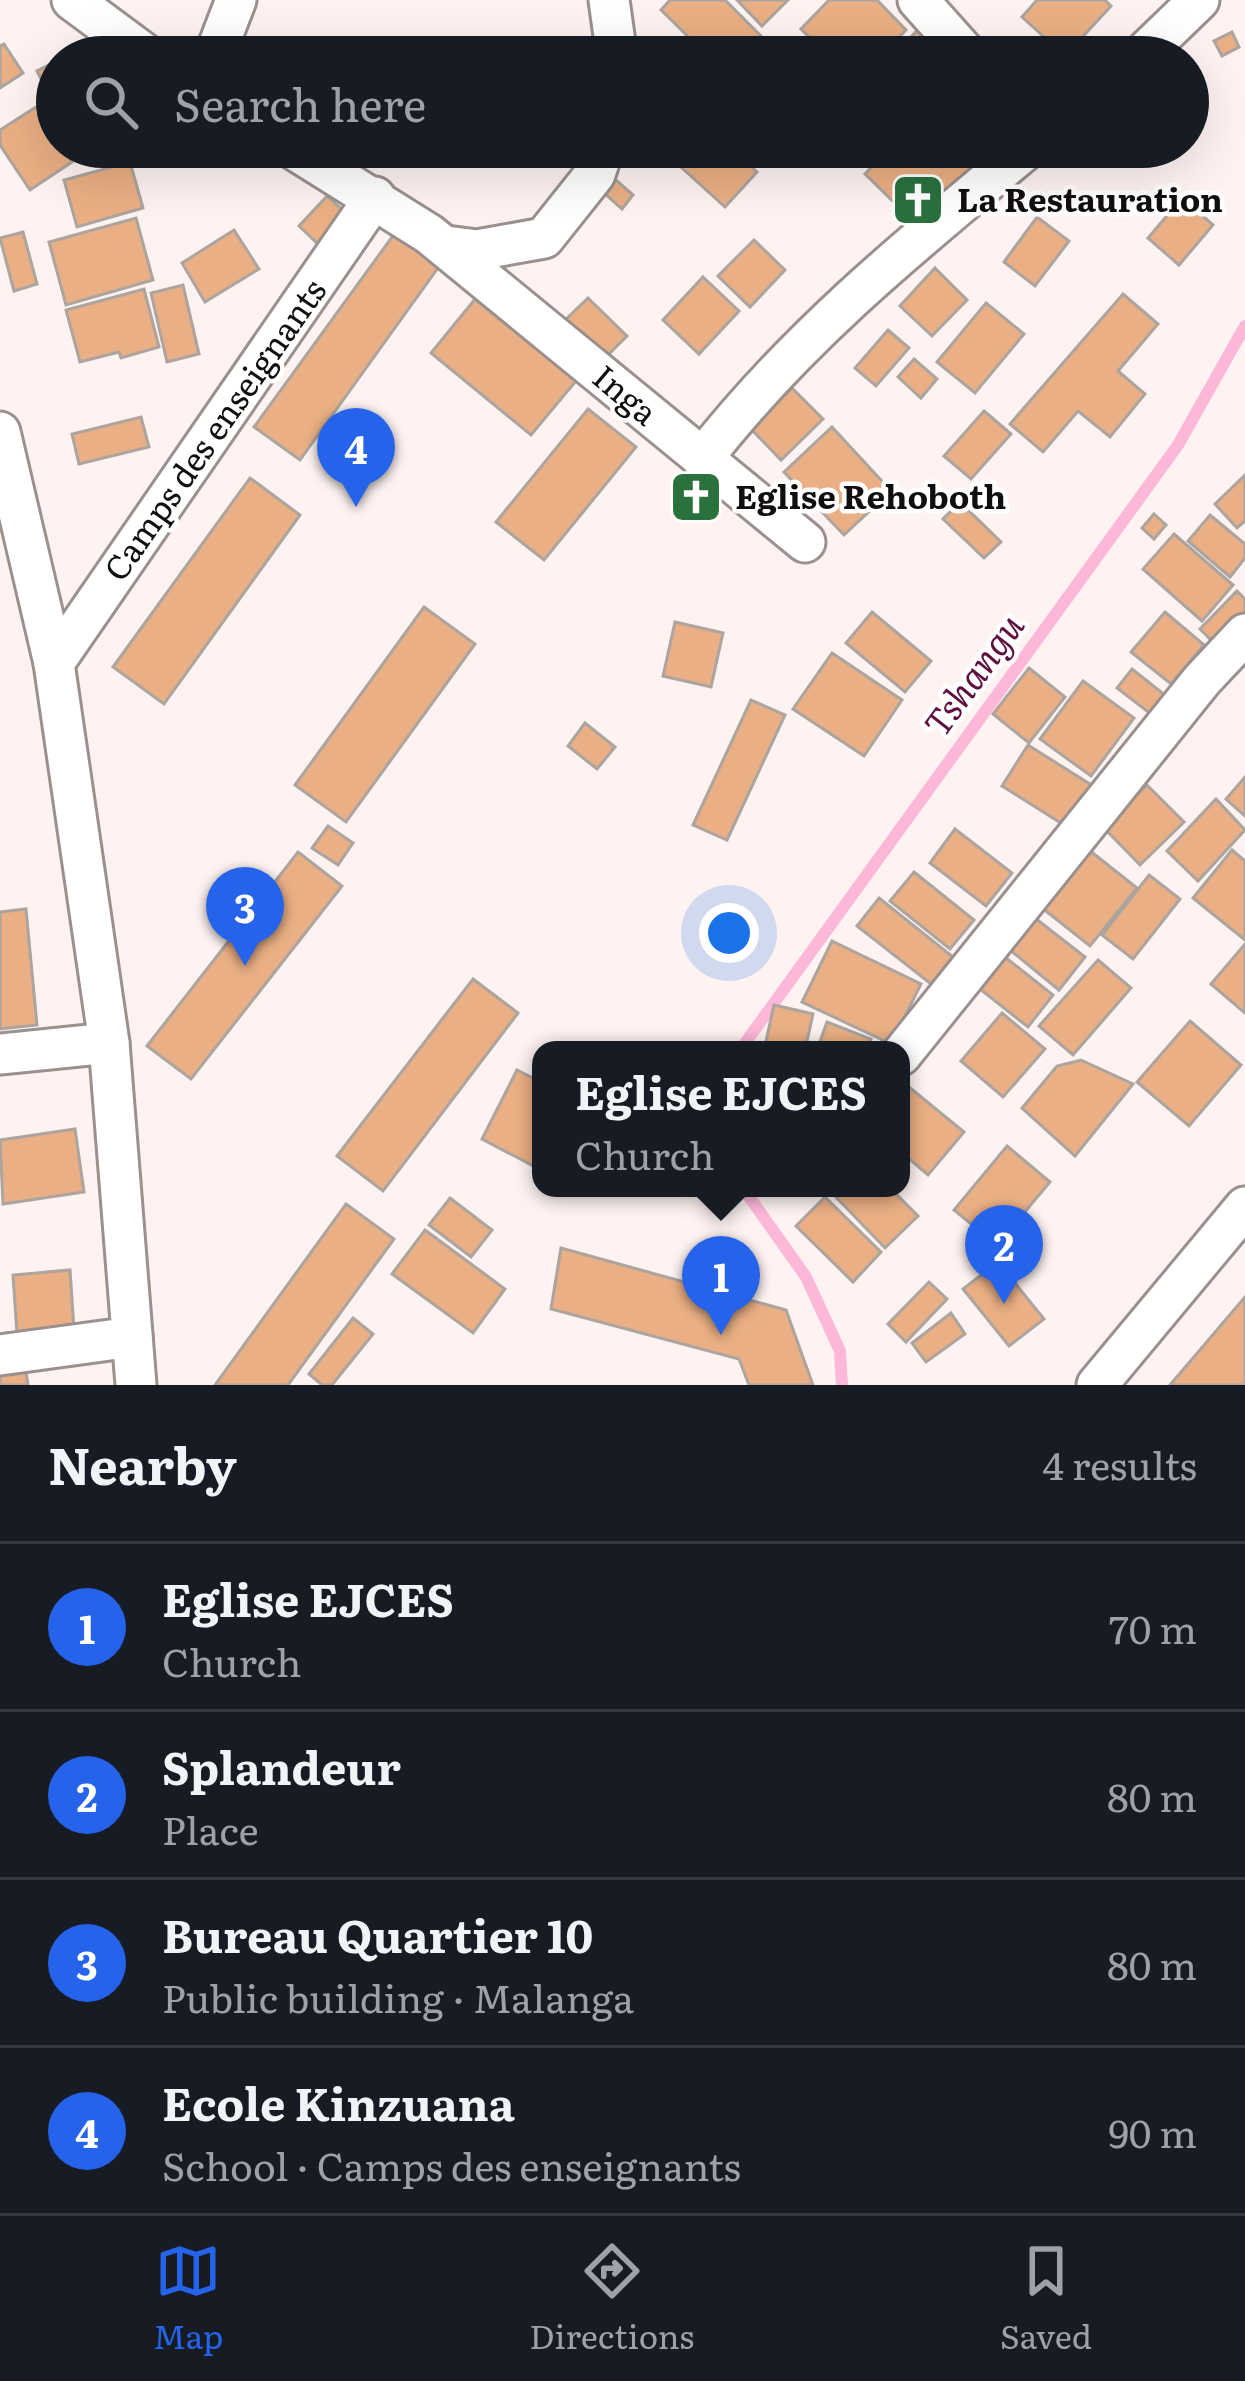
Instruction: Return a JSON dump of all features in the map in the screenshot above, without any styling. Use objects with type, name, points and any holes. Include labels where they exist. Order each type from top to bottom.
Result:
[{"type":"street","points":[[72,0],[121,36]]},
{"type":"street","points":[[222,36],[236,0]]},
{"type":"street","points":[[609,0],[614,36]]},
{"type":"street","points":[[918,0],[950,36]]},
{"type":"street","points":[[1162,36],[1199,0]]},
{"type":"street","name":"Inga","points":[[326,168],[446,247],[805,542]]},
{"type":"street","points":[[446,247],[477,250],[544,238],[597,168]]},
{"type":"street","points":[[702,459],[752,394],[830,318],[1004,168]]},
{"type":"street","name":"Camps des enseignants","points":[[54,663],[375,196]]},
{"type":"street","points":[[0,432],[13,548],[54,663],[109,1043],[136,1385]]},
{"type":"street","points":[[910,1044],[1202,680],[1245,634]]},
{"type":"street","points":[[0,1054],[109,1043]]},
{"type":"street","points":[[1097,1385],[1245,1207]]},
{"type":"street","points":[[0,1355],[132,1337]]},
{"type":"building","points":[[670,0],[725,0],[761,36],[688,36],[661,10]]},
{"type":"building","points":[[737,0],[788,0],[762,26]]},
{"type":"building","points":[[829,0],[877,0],[906,30],[900,36],[808,36],[801,29]]},
{"type":"building","points":[[1037,0],[1105,0],[1111,6],[1083,36],[1043,36],[1022,17]]},
{"type":"building","points":[[923,25],[934,36],[912,36]]},
{"type":"building","points":[[1232,32],[1239,47],[1222,56],[1214,41]]},
{"type":"building","points":[[4,44],[23,73],[0,88],[0,46]]},
{"type":"building","points":[[36,107],[36,168],[63,168],[30,190],[0,145],[0,130]]},
{"type":"building","points":[[108,168],[132,168],[143,208],[77,227],[64,180]]},
{"type":"building","points":[[682,168],[753,168],[757,172],[725,207]]},
{"type":"building","name":"La Restauration","points":[[871,168],[975,168],[918,226],[865,174]]},
{"type":"building","points":[[615,179],[633,195],[622,209],[603,192]]},
{"type":"building","points":[[327,196],[345,212],[317,243],[299,226]]},
{"type":"building","points":[[1182,198],[1213,225],[1179,265],[1148,238]]},
{"type":"building","points":[[1037,217],[1069,241],[1035,286],[1004,262]]},
{"type":"building","points":[[136,218],[153,280],[66,305],[49,242]]},
{"type":"building","points":[[400,226],[445,258],[300,460],[254,427]]},
{"type":"building","points":[[234,230],[259,269],[205,302],[182,263]]},
{"type":"building","points":[[23,232],[37,284],[14,291],[0,238]]},
{"type":"building","points":[[754,240],[785,270],[750,307],[718,276]]},
{"type":"building","points":[[935,268],[967,300],[932,336],[900,306]]},
{"type":"building","points":[[703,277],[739,311],[699,354],[663,320]]},
{"type":"building","points":[[183,285],[199,354],[167,362],[151,293]]},
{"type":"building","points":[[144,289],[159,347],[121,358],[119,352],[80,362],[66,310]]},
{"type":"building","points":[[1123,294],[1158,324],[1118,371],[1145,394],[1110,437],[1078,411],[1043,452],[1010,424]]},
{"type":"building","points":[[588,298],[627,336],[601,362],[562,323]]},
{"type":"building","points":[[475,299],[576,381],[531,435],[431,353]]},
{"type":"building","points":[[986,303],[1024,334],[975,393],[937,362]]},
{"type":"building","points":[[888,330],[909,348],[876,386],[855,368]]},
{"type":"building","points":[[914,359],[937,379],[921,398],[898,377]]},
{"type":"building","points":[[792,388],[823,419],[781,460],[750,428]]},
{"type":"building","points":[[588,409],[636,447],[544,560],[496,522]]},
{"type":"building","points":[[984,411],[1011,434],[971,479],[944,456]]},
{"type":"building","points":[[141,417],[149,447],[79,464],[72,434]]},
{"type":"building","points":[[832,427],[891,491],[844,535],[784,472]]},
{"type":"building","points":[[1245,475],[1245,521],[1237,528],[1215,504]]},
{"type":"building","points":[[250,478],[300,515],[164,704],[113,667]]},
{"type":"building","points":[[960,502],[1001,542],[984,558],[943,519]]},
{"type":"building","points":[[1154,514],[1166,525],[1154,539],[1142,528]]},
{"type":"building","points":[[1210,515],[1245,544],[1245,558],[1230,577],[1188,541]]},
{"type":"building","points":[[1174,534],[1233,585],[1202,621],[1143,569]]},
{"type":"building","points":[[1237,591],[1245,599],[1245,621],[1219,648],[1200,629]]},
{"type":"building","points":[[424,607],[475,644],[346,822],[295,785]]},
{"type":"building","points":[[872,612],[931,661],[905,692],[846,643]]},
{"type":"building","points":[[1165,612],[1204,645],[1171,684],[1131,652]]},
{"type":"building","points":[[675,622],[723,633],[711,687],[663,676]]},
{"type":"building","points":[[832,653],[902,700],[864,756],[793,709]]},
{"type":"building","points":[[1029,668],[1065,697],[1029,743],[993,714]]},
{"type":"building","points":[[1132,669],[1170,699],[1156,718],[1117,688]]},
{"type":"building","points":[[1083,681],[1134,718],[1091,776],[1040,739]]},
{"type":"building","points":[[751,700],[785,715],[727,840],[693,825]]},
{"type":"building","points":[[585,723],[615,747],[597,769],[568,746]]},
{"type":"building","points":[[1028,745],[1093,786],[1067,827],[1002,786]]},
{"type":"building","points":[[1245,777],[1245,816],[1226,799]]},
{"type":"building","points":[[1147,785],[1184,822],[1140,865],[1103,827]]},
{"type":"building","points":[[1216,799],[1245,830],[1198,881],[1167,851]]},
{"type":"building","points":[[328,826],[353,843],[338,865],[312,848]]},
{"type":"building","points":[[955,829],[1012,873],[986,906],[930,863]]},
{"type":"building","points":[[1089,850],[1137,888],[1090,946],[1042,908]]},
{"type":"building","points":[[1232,850],[1245,861],[1245,940],[1193,898]]},
{"type":"building","points":[[298,852],[342,886],[191,1079],[147,1046]]},
{"type":"building","points":[[914,872],[974,920],[950,949],[890,901]]},
{"type":"building","points":[[1149,875],[1180,899],[1133,959],[1102,935]]},
{"type":"building","points":[[879,898],[953,957],[931,984],[857,926]]},
{"type":"building","points":[[26,909],[37,1025],[0,1029],[0,912]]},
{"type":"building","points":[[1035,918],[1085,957],[1059,990],[1010,950]]},
{"type":"building","points":[[832,941],[921,984],[892,1041],[802,1002]]},
{"type":"building","points":[[1245,944],[1245,1013],[1211,984]]},
{"type":"building","points":[[1005,957],[1053,995],[1028,1027],[980,989]]},
{"type":"building","points":[[1098,960],[1131,988],[1073,1055],[1039,1026]]},
{"type":"building","points":[[473,979],[518,1013],[383,1191],[337,1156]]},
{"type":"building","points":[[774,1005],[813,1014],[807,1041],[766,1041]]},
{"type":"building","points":[[1002,1013],[1045,1049],[1003,1097],[961,1061]]},
{"type":"building","points":[[1190,1021],[1241,1065],[1189,1126],[1137,1082]]},
{"type":"building","points":[[827,1022],[871,1039],[870,1041],[820,1041]]},
{"type":"building","points":[[1081,1060],[1133,1084],[1075,1156],[1022,1108],[1057,1066]]},
{"type":"building","points":[[517,1070],[532,1078],[532,1165],[482,1139]]},
{"type":"building","points":[[910,1088],[964,1132],[928,1175],[910,1160]]},
{"type":"building","points":[[75,1129],[84,1192],[3,1204],[0,1140]]},
{"type":"building","points":[[1007,1146],[1050,1182],[997,1245],[954,1210]]},
{"type":"building","points":[[825,1197],[881,1252],[853,1282],[796,1226]]},
{"type":"building","points":[[836,1197],[899,1197],[918,1216],[885,1248]]},
{"type":"building","points":[[450,1198],[492,1230],[471,1257],[429,1225]]},
{"type":"building","points":[[346,1204],[394,1239],[288,1385],[215,1385]]},
{"type":"building","points":[[425,1230],[505,1289],[473,1333],[392,1274]]},
{"type":"building","points":[[561,1248],[786,1310],[813,1385],[749,1385],[739,1359],[551,1309]]},
{"type":"building","points":[[998,1262],[1044,1319],[1009,1346],[963,1289]]},
{"type":"building","points":[[70,1270],[74,1329],[17,1334],[13,1275]]},
{"type":"building","points":[[929,1282],[947,1299],[906,1342],[888,1324]]},
{"type":"building","points":[[1245,1297],[1245,1385],[1170,1385]]},
{"type":"building","points":[[951,1313],[965,1334],[926,1362],[912,1343]]},
{"type":"building","points":[[353,1318],[373,1334],[332,1385],[322,1385],[309,1374]]},
{"type":"building","points":[[25,1365],[28,1385],[0,1385],[0,1368]]},
{"type":"waterway","name":"Tshangu","points":[[747,1041],[1178,445],[1245,326]]},
{"type":"waterway","name":"Tshangu","points":[[749,1197],[806,1277],[840,1351],[842,1385]]},
{"type":"place","name":"La Restauration","points":[[918,200]]},
{"type":"place","name":"Eglise Rehoboth","points":[[696,497]]},
{"type":"place","name":"Ecole Kinzuana","points":[[356,507]]},
{"type":"place","name":"Bureau Quartier 10","points":[[245,966]]},
{"type":"place","name":"Splandeur","points":[[1004,1304]]},
{"type":"place","name":"Eglise EJCES","points":[[721,1335]]}]
